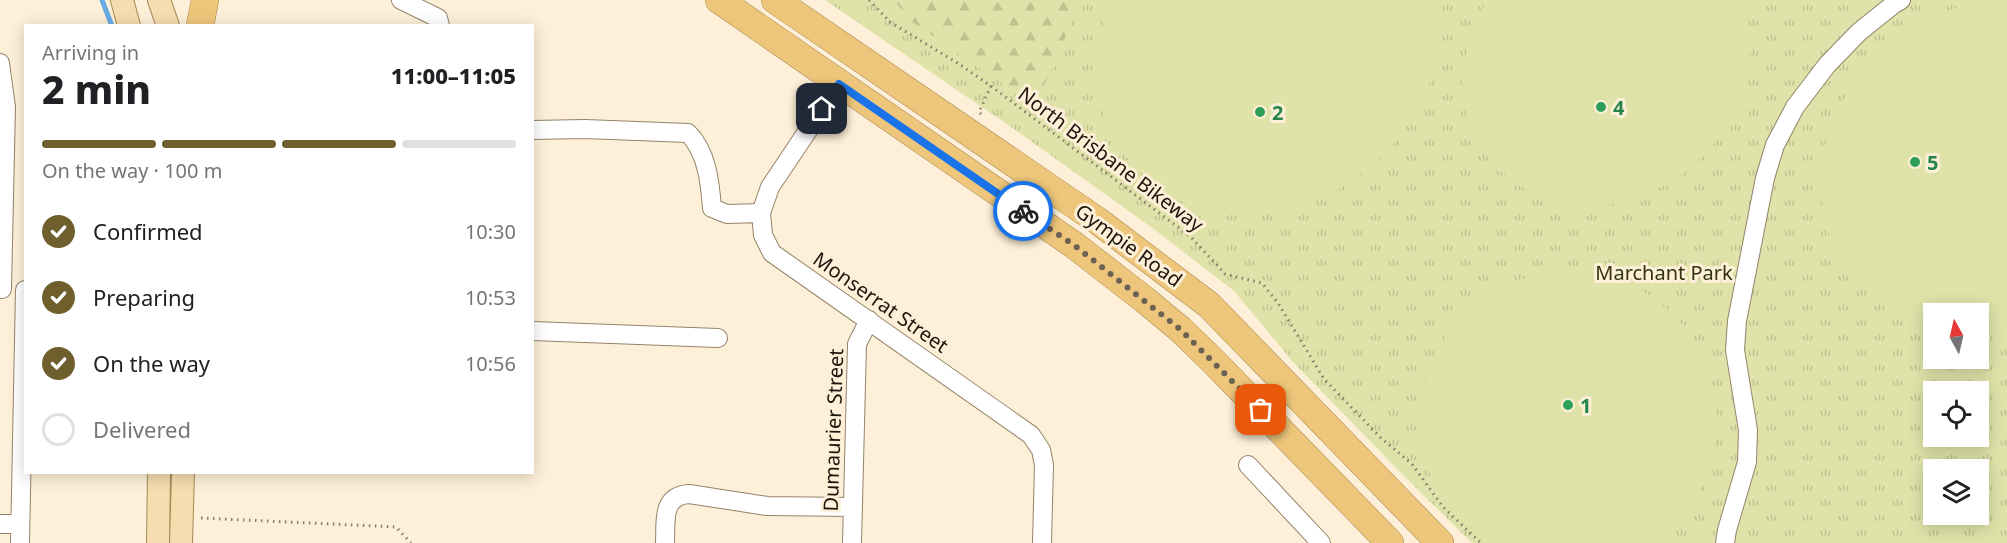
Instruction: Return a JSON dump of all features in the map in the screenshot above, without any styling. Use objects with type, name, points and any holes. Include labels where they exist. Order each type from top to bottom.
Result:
[{"type":"highway","points":[[200,24],[205,0]]},
{"type":"highway","name":"Gympie Road","points":[[719,0],[1074,245],[1181,330],[1390,543]]},
{"type":"highway","name":"Gympie Road","points":[[775,0],[1098,221],[1209,304],[1440,543]]},
{"type":"main road","points":[[122,0],[128,24]]},
{"type":"main road","points":[[159,0],[167,24]]},
{"type":"main road","points":[[158,543],[159,474]]},
{"type":"main road","points":[[181,543],[183,474]]},
{"type":"street","points":[[401,0],[425,5],[438,18],[440,24]]},
{"type":"street","points":[[1725,543],[1747,462],[1748,430],[1735,350],[1737,321],[1765,178],[1775,145],[1795,107],[1827,64],[1859,32],[1901,0]]},
{"type":"street","points":[[0,63],[6,107],[1,289],[24,290]]},
{"type":"street","points":[[534,130],[585,129],[688,133],[695,140],[702,154],[710,184],[712,208],[727,214],[761,213],[770,188],[839,84]]},
{"type":"street","name":"Monserrat Street","points":[[761,213],[763,235],[772,253],[1031,435],[1041,450],[1044,465],[1042,543]]},
{"type":"street","name":"Dumaurier Street","points":[[852,543],[857,344],[869,320]]},
{"type":"street","points":[[534,331],[718,338]]},
{"type":"street","points":[[20,543],[24,337]]},
{"type":"street","points":[[1248,465],[1321,543]]},
{"type":"street","points":[[665,543],[666,513],[671,500],[680,495],[689,494],[767,506],[853,507]]},
{"type":"street","points":[[0,524],[20,524]]},
{"type":"path","name":"North Brisbane Bikeway","points":[[869,0],[890,22],[991,86],[1191,237],[1225,274],[1262,283],[1278,303],[1324,379],[1381,438],[1412,464],[1443,507],[1481,543]]},
{"type":"path","points":[[985,117],[979,112],[991,86]]},
{"type":"path","points":[[182,518],[396,527],[411,543]]},
{"type":"green space","name":"Marchant Park","points":[[825,0],[2007,0],[2007,543],[1472,543],[1293,362],[1234,291],[1155,230],[1011,127]]},
{"type":"green space","points":[[894,0],[1082,0],[1035,106],[911,21]]},
{"type":"green space","name":"2","points":[[1110,0],[1439,0],[1441,29],[1438,58],[1422,100],[1402,133],[1387,151],[1352,181],[1311,202],[1289,209],[1230,215],[1203,209],[1178,199],[1155,184],[1134,166],[1118,144],[1106,120],[1098,95],[1096,67],[1101,33]]},
{"type":"green space","name":"4","points":[[1487,0],[1740,0],[1748,28],[1750,58],[1740,101],[1723,132],[1711,148],[1680,175],[1663,186],[1645,195],[1605,205],[1577,207],[1551,201],[1511,180],[1481,147],[1471,127],[1464,105],[1462,82],[1464,60]]},
{"type":"green space","name":"5","points":[[2007,0],[2007,325],[1989,328],[1989,303],[1923,303],[1923,323],[1879,302],[1848,271],[1840,258],[1824,214],[1821,169],[1831,125],[1852,86],[1882,51],[1919,24],[1961,6]]},
{"type":"green space","name":"1","points":[[1574,272],[1624,282],[1660,303],[1683,326],[1700,352],[1712,382],[1716,413],[1715,445],[1706,476],[1686,511],[1672,526],[1650,543],[1497,543],[1483,541],[1461,523],[1449,507],[1434,483],[1424,453],[1420,423],[1423,393],[1432,364],[1446,338],[1465,314],[1488,295],[1523,279],[1545,274]]},
{"type":"waterway","points":[[102,0],[111,24]]},
{"type":"way so far","points":[[1023,211],[1074,245],[1181,330],[1261,410]]},
{"type":"place","name":"4","points":[[1601,107]]},
{"type":"place","name":"2","points":[[1260,112]]},
{"type":"place","name":"5","points":[[1915,162]]},
{"type":"place","name":"1","points":[[1568,405]]},
{"type":"route","points":[[822,109],[839,84],[1023,211]]}]
